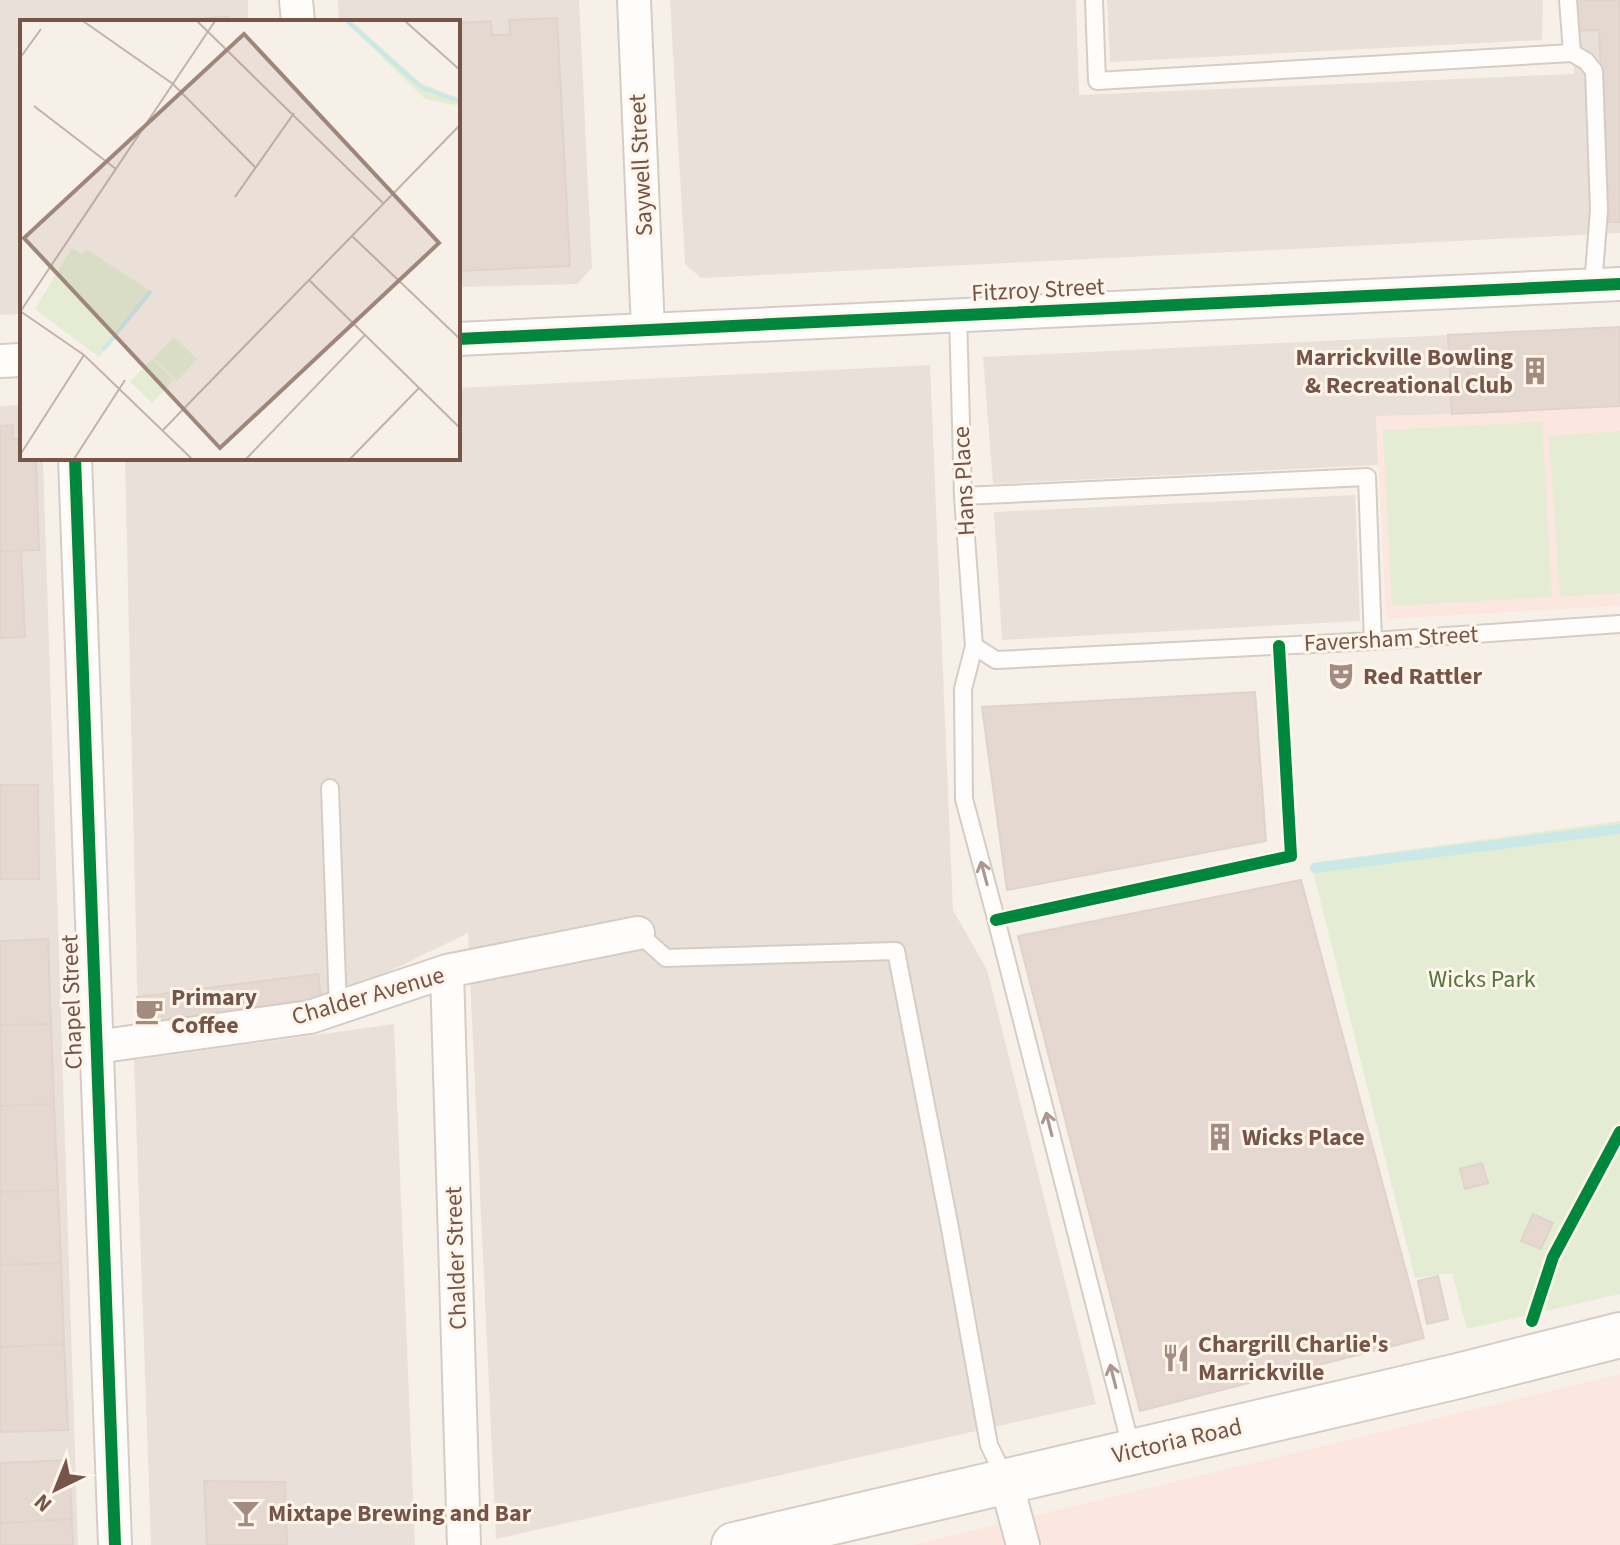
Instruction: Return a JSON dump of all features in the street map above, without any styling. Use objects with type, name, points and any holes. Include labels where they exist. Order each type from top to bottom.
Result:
[{"type":"main road","name":"Victoria Road","points":[[734,1545],[1458,1376],[1620,1335]]},
{"type":"street","points":[[296,0],[298,20]]},
{"type":"street","name":"Saywell Street","points":[[634,0],[648,330]]},
{"type":"street","name":"Fitzroy Street","points":[[460,339],[1607,285]]},
{"type":"street","points":[[0,361],[20,360]]},
{"type":"street","name":"Chapel Street","points":[[75,460],[115,1545]]},
{"type":"street","name":"Chalder Avenue","points":[[96,1047],[310,1017],[447,971],[638,933]]},
{"type":"street","name":"Chalder Street","points":[[447,971],[464,1545]]},
{"type":"street","points":[[1006,1482],[1023,1545]]},
{"type":"lane","points":[[1094,0],[1097,81],[1572,53],[1586,61],[1594,71],[1599,210],[1607,285]]},
{"type":"lane","points":[[1568,0],[1572,53]]},
{"type":"lane","name":"Hans Place","points":[[958,316],[963,496],[974,646],[963,689],[964,799],[1132,1452]]},
{"type":"lane","points":[[963,496],[1367,477],[1373,641]]},
{"type":"lane","name":"Faversham Street","points":[[974,646],[996,660],[1373,641],[1620,624]]},
{"type":"lane","points":[[330,788],[338,1009]]},
{"type":"lane","points":[[638,933],[666,958],[896,951],[989,1445],[1006,1482]]},
{"type":"shaded area","points":[[0,0],[248,0],[248,20],[20,20],[20,314],[0,315]]},
{"type":"shaded area","points":[[338,0],[579,0],[592,268],[577,284],[460,287],[460,20],[339,20]]},
{"type":"shaded area","points":[[670,0],[1076,0],[1079,95],[1574,74],[1572,0],[1620,0],[1620,233],[701,278],[685,264]]},
{"type":"shaded area","points":[[1107,0],[1543,0],[1542,40],[1110,62]]},
{"type":"shaded area","points":[[1620,327],[1620,606],[1386,619],[1376,415],[1452,414],[1448,335]]},
{"type":"shaded area","points":[[1448,335],[1452,414],[1376,416],[1378,465],[993,484],[983,357]]},
{"type":"shaded area","points":[[930,365],[953,910],[987,970],[1096,1404],[496,1539],[468,933],[322,1004],[138,1027],[125,460],[460,460],[460,388]]},
{"type":"shaded area","points":[[20,405],[20,460],[43,460],[78,1545],[0,1545],[0,406]]},
{"type":"shaded area","points":[[1355,495],[1360,621],[1002,640],[994,512]]},
{"type":"shaded area","points":[[394,1024],[415,1545],[151,1545],[134,1060]]},
{"type":"shaded area","points":[[1620,1374],[1620,1545],[913,1545]]},
{"type":"green space","points":[[1542,422],[1552,597],[1392,606],[1383,430]]},
{"type":"green space","points":[[1620,431],[1620,593],[1560,597],[1549,436]]},
{"type":"green space","name":"Wicks Park","points":[[1620,821],[1620,1294],[1467,1329],[1452,1273],[1415,1278],[1311,863]]},
{"type":"building","points":[[1575,0],[1620,0],[1620,222],[1609,222],[1599,30],[1577,31]]},
{"type":"building","points":[[228,17],[228,20],[169,20]]},
{"type":"building","points":[[557,18],[570,266],[460,271],[460,23],[491,21],[492,35],[510,35],[509,20]]},
{"type":"building","name":"Marrickville Bowling & Recreational Club","points":[[1620,327],[1620,406],[1452,414],[1448,335]]},
{"type":"building","points":[[13,425],[13,439],[20,439],[20,460],[36,460],[39,550],[0,551],[0,426]]},
{"type":"building","points":[[21,550],[25,637],[0,638],[0,551]]},
{"type":"building","points":[[1255,692],[1266,841],[1007,890],[982,707]]},
{"type":"building","points":[[0,785],[38,785],[39,879],[0,879]]},
{"type":"building","name":"Wicks Place","points":[[1301,880],[1424,1338],[1140,1411],[1018,936]]},
{"type":"building","points":[[48,939],[51,1024],[0,1025],[0,941]]},
{"type":"building","points":[[318,974],[322,1004],[138,1027],[137,997]]},
{"type":"building","points":[[51,1024],[54,1104],[0,1106],[0,1025]]},
{"type":"building","points":[[54,1104],[58,1190],[0,1192],[0,1106]]},
{"type":"building","points":[[1482,1163],[1488,1183],[1465,1189],[1460,1169]]},
{"type":"building","points":[[58,1190],[61,1263],[0,1265],[0,1192]]},
{"type":"building","points":[[1533,1214],[1553,1223],[1541,1249],[1521,1241]]},
{"type":"building","points":[[61,1263],[64,1344],[0,1347],[0,1265]]},
{"type":"building","points":[[1438,1276],[1448,1319],[1427,1324],[1418,1281]]},
{"type":"building","points":[[64,1344],[68,1430],[0,1432],[0,1347]]},
{"type":"building","points":[[69,1460],[72,1519],[0,1523],[0,1463]]},
{"type":"building","name":"Mixtape Brewing and Bar","points":[[204,1481],[285,1482],[287,1545],[207,1545]]},
{"type":"building","points":[[72,1519],[73,1545],[0,1545],[0,1523]]},
{"type":"waterway","points":[[1315,868],[1620,829]]},
{"type":"cycle path","points":[[460,339],[1620,284]]},
{"type":"cycle path","points":[[75,460],[115,1545]]},
{"type":"cycle path","points":[[996,920],[1291,856],[1279,646]]},
{"type":"cycle path","points":[[1532,1321],[1553,1257],[1620,1132]]},
{"type":"place","name":"Marrickville Bowling & Recreational Club","points":[[1535,371]]},
{"type":"place","name":"Red Rattler","points":[[1341,676]]},
{"type":"place","name":"Primary Coffee","points":[[149,1011]]},
{"type":"place","name":"Wicks Place","points":[[1220,1137]]},
{"type":"place","name":"Chargrill Charlie's Marrickville","points":[[1176,1358]]},
{"type":"place","name":"Mixtape Brewing and Bar","points":[[246,1513]]}]
